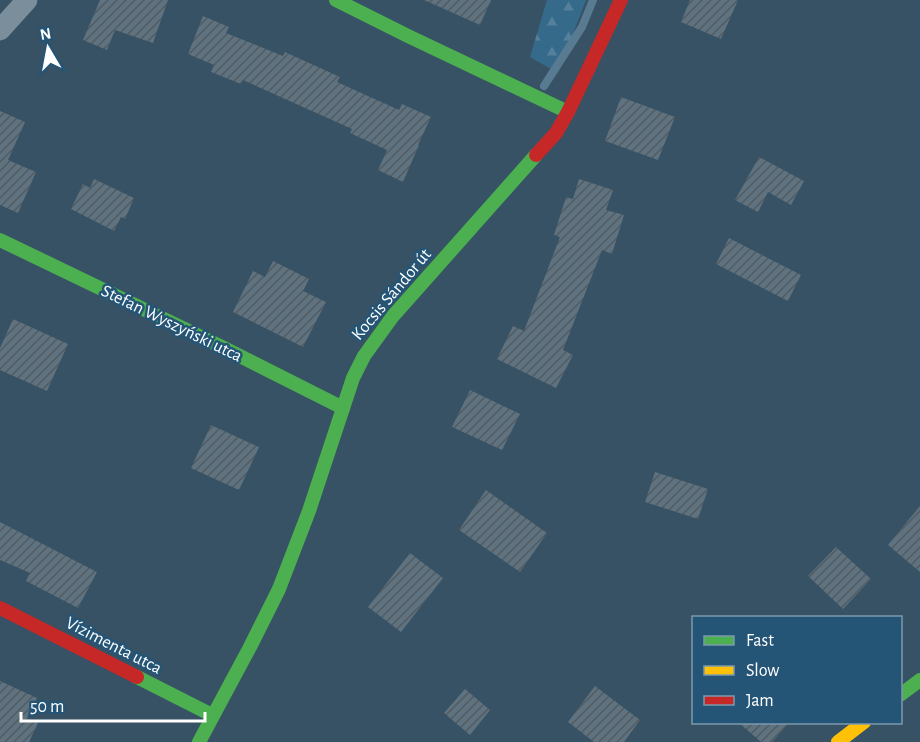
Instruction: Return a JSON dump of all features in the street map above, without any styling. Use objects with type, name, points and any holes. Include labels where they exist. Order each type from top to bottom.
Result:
[{"type":"street","points":[[0,30],[27,0]]},
{"type":"street","points":[[336,0],[568,112]]},
{"type":"street","name":"Kocsis Sándor út","points":[[199,742],[258,633],[278,589],[302,530],[353,378],[364,356],[393,315],[556,133],[621,0]]},
{"type":"street","name":"Stefan Wyszyński utca","points":[[0,240],[343,408]]},
{"type":"street","name":"Vízimenta utca","points":[[0,608],[212,716]]},
{"type":"street","points":[[902,693],[920,680]]},
{"type":"street","points":[[838,742],[863,724]]},
{"type":"green space","points":[[547,0],[586,0],[558,73],[530,57]]},
{"type":"building","points":[[100,0],[168,0],[153,43],[115,30],[107,50],[83,40]]},
{"type":"building","points":[[424,0],[491,0],[480,25]]},
{"type":"building","points":[[690,0],[738,0],[721,39],[681,22]]},
{"type":"building","points":[[203,16],[229,27],[226,33],[283,56],[285,52],[340,77],[337,82],[399,110],[402,104],[431,117],[403,182],[378,170],[387,150],[350,133],[352,129],[243,80],[241,84],[211,72],[214,65],[188,54]]},
{"type":"building","points":[[621,97],[675,117],[658,160],[605,141]]},
{"type":"building","points":[[0,111],[25,122],[8,160],[36,172],[18,213],[0,205]]},
{"type":"building","points":[[759,157],[804,181],[791,205],[768,192],[758,212],[735,200]]},
{"type":"building","points":[[94,179],[134,198],[125,219],[121,217],[114,231],[71,209],[83,184],[90,188]]},
{"type":"building","points":[[579,179],[613,190],[606,210],[624,215],[612,254],[602,250],[563,350],[573,355],[556,388],[497,359],[513,326],[524,331],[560,237],[554,235],[566,197],[573,199]]},
{"type":"building","points":[[729,238],[801,275],[788,301],[716,264]]},
{"type":"building","points":[[273,261],[309,279],[303,291],[326,302],[303,347],[233,312],[253,271],[265,277]]},
{"type":"building","points":[[13,319],[68,344],[47,391],[0,370],[0,348]]},
{"type":"building","points":[[470,390],[520,414],[502,450],[452,427]]},
{"type":"building","points":[[211,425],[259,447],[239,490],[191,468]]},
{"type":"building","points":[[655,472],[708,489],[698,519],[645,502]]},
{"type":"building","points":[[486,490],[547,533],[520,572],[459,530]]},
{"type":"building","points":[[920,506],[920,572],[888,545]]},
{"type":"building","points":[[0,522],[97,572],[78,608],[26,581],[30,573],[0,560]]},
{"type":"building","points":[[836,547],[871,579],[843,609],[808,576]]},
{"type":"building","points":[[410,553],[443,578],[401,632],[368,607]]},
{"type":"building","points":[[0,681],[37,698],[27,718],[38,723],[29,742],[0,742]]},
{"type":"building","points":[[595,686],[640,720],[624,742],[594,742],[568,722]]},
{"type":"building","points":[[465,689],[490,710],[470,735],[444,713]]},
{"type":"building","points":[[740,724],[788,724],[772,742],[761,742]]},
{"type":"waterway","points":[[544,86],[582,27],[593,0]]},
{"type":"traffic: fast","points":[[336,0],[568,112]]},
{"type":"traffic: fast","points":[[199,742],[279,589],[309,511],[353,378],[364,356],[393,316],[536,155]]},
{"type":"traffic: fast","points":[[0,240],[343,408]]},
{"type":"traffic: fast","points":[[137,677],[212,715]]},
{"type":"traffic: fast","points":[[902,694],[920,680]]},
{"type":"traffic: slow","points":[[838,742],[861,724]]},
{"type":"traffic: jam","points":[[536,155],[556,133],[568,112],[621,0]]},
{"type":"traffic: jam","points":[[0,608],[137,677]]}]
